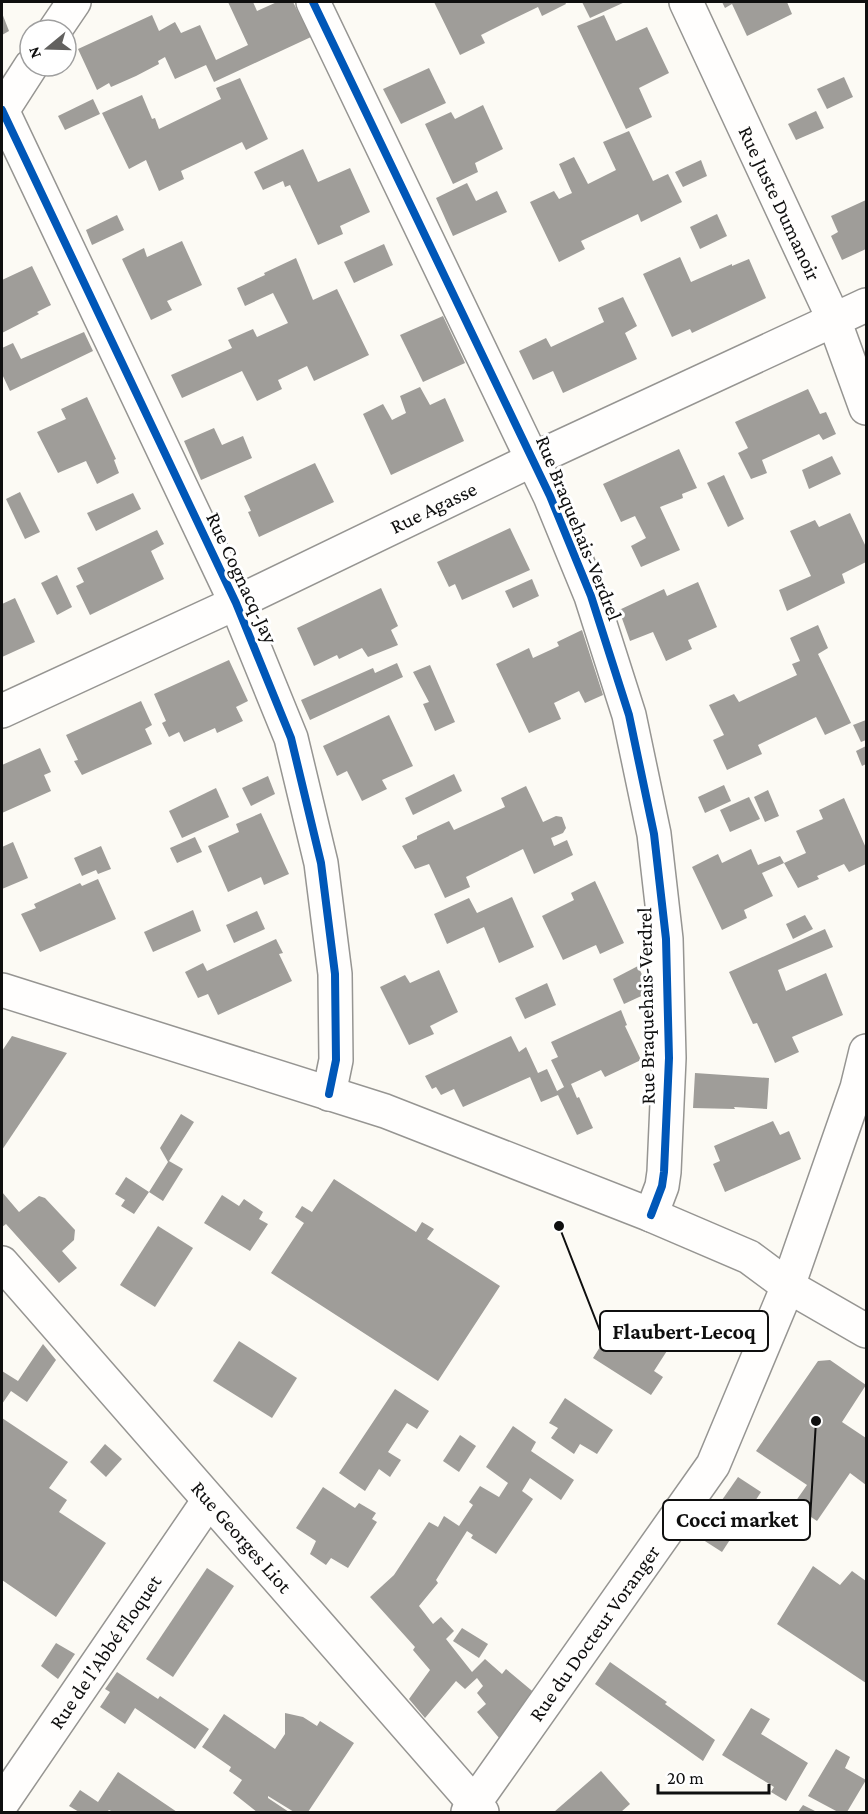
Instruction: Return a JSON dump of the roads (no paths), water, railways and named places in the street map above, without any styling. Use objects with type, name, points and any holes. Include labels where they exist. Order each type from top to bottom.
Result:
[{"type":"street","points":[[63,18],[74,2]]},
{"type":"street","name":"Rue Braquehais-Verdrel","points":[[313,2],[534,459],[591,596],[629,715],[654,834],[666,939],[669,1058],[664,1172],[662,1186],[651,1215]]},
{"type":"street","name":"Rue Juste Dumanoir","points":[[686,2],[834,320],[867,408]]},
{"type":"street","points":[[2,110],[23,78]]},
{"type":"street","name":"Rue Cognacq-Jay","points":[[2,110],[236,603],[291,738],[321,863],[335,974],[336,1060],[329,1094]]},
{"type":"street","name":"Rue Agasse","points":[[2,711],[236,603],[534,459],[867,305]]},
{"type":"street","points":[[2,990],[385,1111],[651,1215],[749,1257],[788,1286],[867,1330]]},
{"type":"street","points":[[788,1286],[857,1088],[867,1051]]},
{"type":"street","name":"Rue Georges Liot","points":[[2,1263],[475,1810]]},
{"type":"street","name":"Rue du Docteur Voranger","points":[[475,1810],[713,1465],[788,1286]]},
{"type":"street","name":"Rue de l'Abbé Floquet","points":[[2,1803],[209,1500]]},
{"type":"place","name":"Flaubert-Lecoq","points":[[559,1226]]},
{"type":"place","name":"Cocci market","points":[[816,1421]]}]
